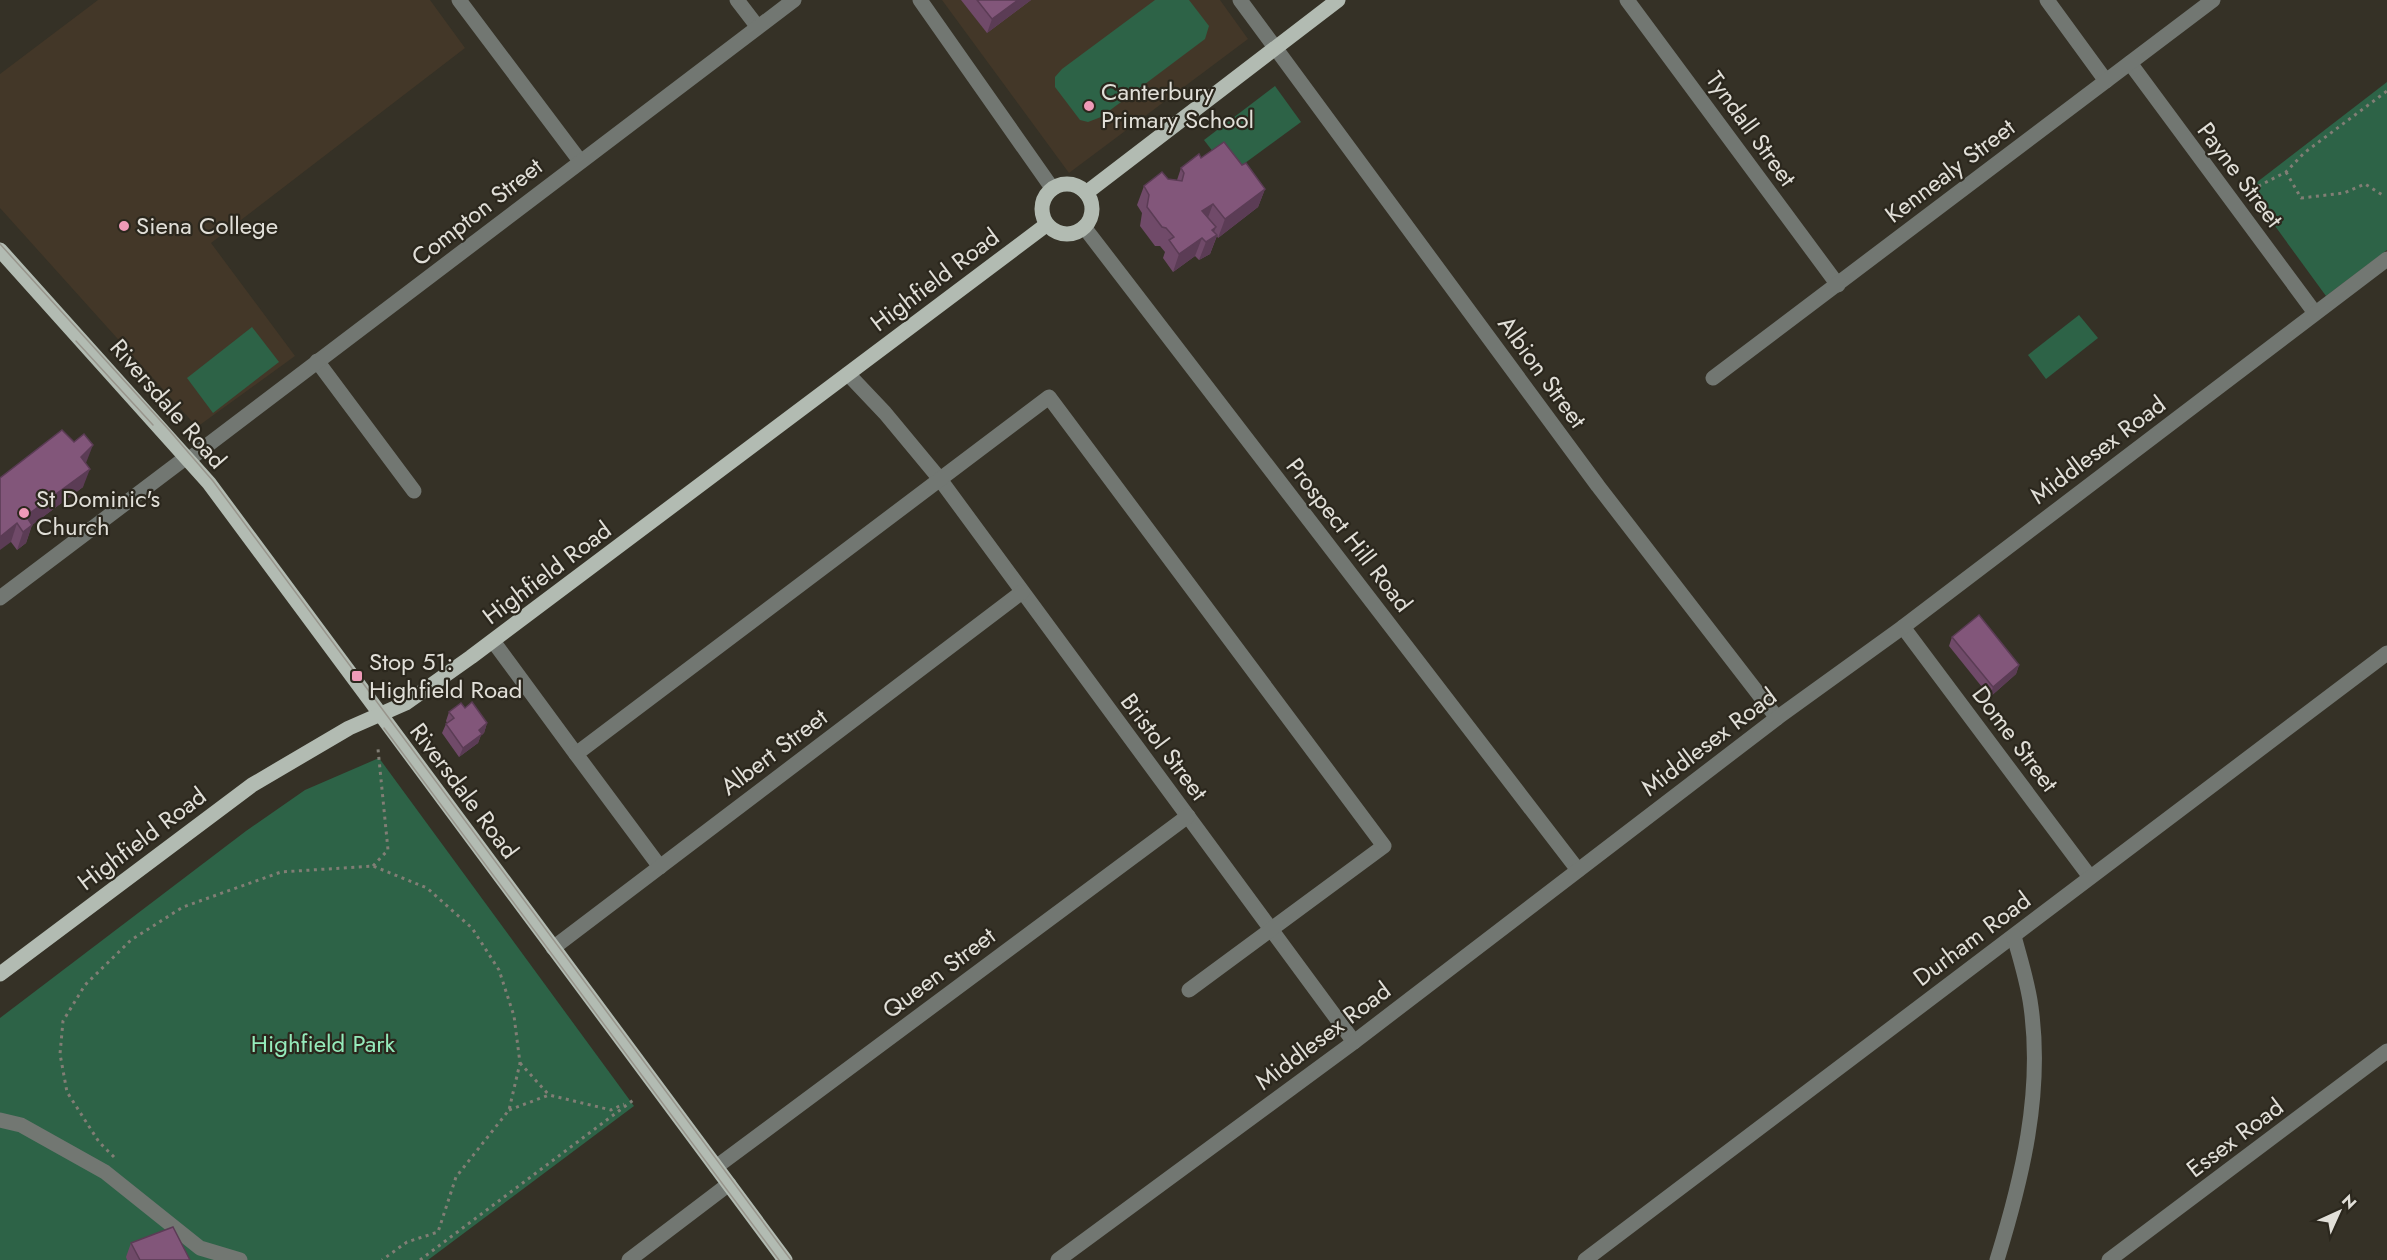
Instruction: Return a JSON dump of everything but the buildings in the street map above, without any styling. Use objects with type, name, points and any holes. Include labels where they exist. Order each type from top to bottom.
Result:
[{"type":"main road","points":[[1086,193],[1338,0]]},
{"type":"main road","points":[[1069,184],[1081,188],[1091,201],[1092,213],[1084,227],[1074,234],[1062,234],[1046,225],[1042,203],[1052,188],[1069,184]]},
{"type":"main road","name":"Highfield Road","points":[[0,974],[252,785],[310,750],[379,714],[406,703],[493,641],[1046,225]]},
{"type":"main road","name":"Riversdale Road","points":[[0,250],[187,457],[785,1260]]},
{"type":"street","points":[[459,0],[580,161]]},
{"type":"street","points":[[737,0],[757,26]]},
{"type":"street","name":"Compton Street","points":[[0,598],[187,457],[192,457],[794,0]]},
{"type":"street","points":[[920,0],[1052,188]]},
{"type":"street","name":"Albion Street","points":[[1240,0],[1598,486],[1778,718]]},
{"type":"street","name":"Tyndall Street","points":[[1627,0],[1838,285]]},
{"type":"street","points":[[2047,0],[2106,81]]},
{"type":"street","name":"Kennealy Street","points":[[1713,378],[2213,0]]},
{"type":"street","name":"Payne Street","points":[[2130,63],[2315,313]]},
{"type":"street","name":"Prospect Hill Road","points":[[1084,227],[1578,870]]},
{"type":"street","name":"Middlesex Road","points":[[1058,1260],[1354,1042],[1778,718],[1903,627],[2387,259]]},
{"type":"street","points":[[317,361],[414,491]]},
{"type":"street","name":"Bristol Street","points":[[848,374],[885,413],[939,478],[1354,1042]]},
{"type":"street","points":[[576,754],[1049,396],[1384,846],[1272,931],[1189,990]]},
{"type":"street","name":"Albert Street","points":[[554,948],[1022,592]]},
{"type":"street","name":"Dome Street","points":[[1903,627],[2090,877]]},
{"type":"street","points":[[493,641],[660,867]]},
{"type":"street","name":"Durham Road","points":[[1585,1260],[2387,653]]},
{"type":"street","name":"Queen Street","points":[[716,1167],[1188,816]]},
{"type":"street","points":[[1997,1260],[2022,1172],[2035,1062],[2031,1006],[2014,936]]},
{"type":"street","name":"Essex Road","points":[[2109,1260],[2387,1051]]},
{"type":"street","points":[[0,1120],[21,1125],[105,1172],[200,1248],[240,1260]]},
{"type":"street","points":[[628,1260],[729,1184]]},
{"type":"path","points":[[2230,200],[2286,172],[2304,153],[2387,91]]},
{"type":"path","points":[[2286,172],[2301,198],[2344,193],[2365,184],[2384,196]]},
{"type":"path","points":[[374,866],[388,850],[378,749]]},
{"type":"path","points":[[116,1158],[99,1142],[67,1092],[60,1054],[63,1021],[85,985],[131,940],[183,907],[281,872],[374,866],[427,888],[472,928],[500,970],[513,1016],[520,1063],[509,1110],[456,1177],[438,1232],[406,1242],[382,1260]]},
{"type":"path","points":[[520,1063],[549,1095]]},
{"type":"path","points":[[509,1110],[549,1095],[611,1110],[631,1101]]},
{"type":"path","points":[[420,1260],[636,1098]]},
{"type":"shaded area","name":"Siena College","points":[[98,0],[430,0],[465,48],[211,243],[295,356],[197,427],[0,208],[0,74]]},
{"type":"shaded area","name":"Canterbury Primary School","points":[[942,0],[1220,0],[1248,39],[1069,173]]},
{"type":"green space","points":[[1155,0],[1189,0],[1209,26],[1205,39],[1101,117],[1088,122],[1080,120],[1055,87],[1055,77],[1062,69]]},
{"type":"green space","points":[[2387,82],[2387,250],[2326,296],[2248,189]]},
{"type":"green space","points":[[1275,86],[1301,122],[1230,174],[1204,140]]},
{"type":"green space","points":[[2079,315],[2098,338],[2046,379],[2028,355]]},
{"type":"green space","points":[[252,327],[279,362],[213,413],[187,378]]},
{"type":"green space","name":"Highfield Park","points":[[379,758],[634,1106],[428,1260],[0,1260],[0,1018],[246,831],[305,790]]},
{"type":"tram line","points":[[0,244],[213,481],[791,1260]]},
{"type":"tram line","points":[[76,341],[153,425]]},
{"type":"tram line","points":[[384,728],[779,1260]]},
{"type":"place","name":"Canterbury Primary School","points":[[1089,106]]},
{"type":"place","name":"Siena College","points":[[124,226]]},
{"type":"place","name":"St Dominic's Church","points":[[24,513]]},
{"type":"place","name":"Stop 51: Highfield Road","points":[[357,676]]}]
